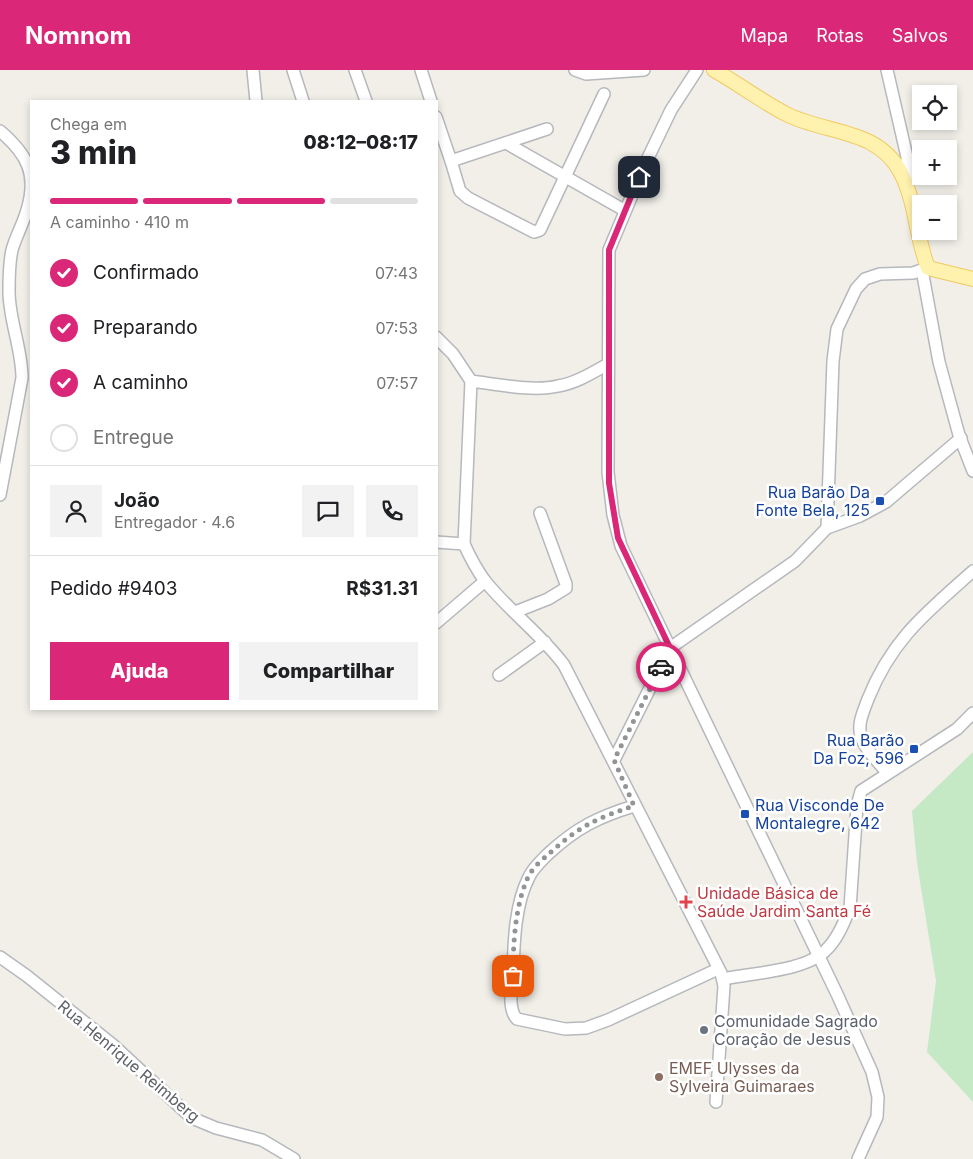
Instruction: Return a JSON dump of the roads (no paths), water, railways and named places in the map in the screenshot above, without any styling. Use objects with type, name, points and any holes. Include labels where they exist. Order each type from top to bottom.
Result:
[{"type":"main road","points":[[714,70],[787,114],[857,136],[880,147],[894,162],[908,189],[925,269],[973,279]]},
{"type":"street","points":[[253,70],[256,100]]},
{"type":"street","points":[[293,70],[303,100]]},
{"type":"street","points":[[355,70],[366,100]]},
{"type":"street","points":[[420,70],[431,100]]},
{"type":"street","points":[[575,70],[586,74],[644,70]]},
{"type":"street","points":[[697,70],[671,110],[624,210],[609,250],[608,472],[615,528],[621,546],[818,957],[876,1084],[877,1117],[858,1159]]},
{"type":"street","points":[[887,70],[893,88],[907,157],[908,189]]},
{"type":"street","points":[[440,138],[451,161],[460,191],[468,198],[534,232],[540,230],[604,94]]},
{"type":"street","points":[[451,161],[547,129]]},
{"type":"street","points":[[0,130],[23,153],[30,174]]},
{"type":"street","points":[[506,143],[624,210]]},
{"type":"street","points":[[0,495],[22,378],[21,359],[10,309],[9,272],[12,250],[28,205],[30,186]]},
{"type":"street","points":[[827,528],[833,362],[836,329],[856,289],[865,278],[876,274],[898,274],[925,269],[939,362],[961,438],[973,470]]},
{"type":"street","points":[[438,339],[453,354],[471,381],[464,544],[485,581],[545,642],[564,666],[614,760],[634,806],[721,974],[716,1102]]},
{"type":"street","points":[[471,381],[556,387],[579,380],[608,364]]},
{"type":"street","points":[[614,760],[670,648],[795,561],[812,546],[827,528],[860,516],[886,502],[961,438]]},
{"type":"street","points":[[515,612],[548,599],[566,588],[540,514]]},
{"type":"street","points":[[438,542],[464,544]]},
{"type":"street","points":[[887,773],[861,738],[860,726],[864,710],[888,657],[907,632],[973,570]]},
{"type":"street","points":[[438,621],[485,581]]},
{"type":"street","points":[[499,675],[545,642]]},
{"type":"street","points":[[634,806],[596,818],[581,827],[544,858],[529,875],[523,894],[516,931],[512,999],[513,1015],[517,1019],[550,1026],[586,1028],[721,974],[802,964],[818,957],[836,937],[850,908],[857,806],[861,791],[957,729],[973,713]]},
{"type":"street","name":"Rua Henrique Reimberg","points":[[0,957],[27,976],[113,1045],[192,1118],[216,1128],[262,1140],[294,1159]]},
{"type":"place","name":"Rua Barão Da Fonte Bela, 125","points":[[880,501]]},
{"type":"place","name":"Rua Barão Da Foz, 596","points":[[914,749]]},
{"type":"place","name":"Rua Visconde De Montalegre, 642","points":[[745,814]]},
{"type":"place","name":"Unidade Básica de Saúde Jardim Santa Fé","points":[[686,902]]},
{"type":"place","name":"Comunidade Sagrado Coração de Jesus","points":[[704,1030]]},
{"type":"place","name":"EMEF Ulysses da Sylveira Guimaraes","points":[[659,1077]]}]
